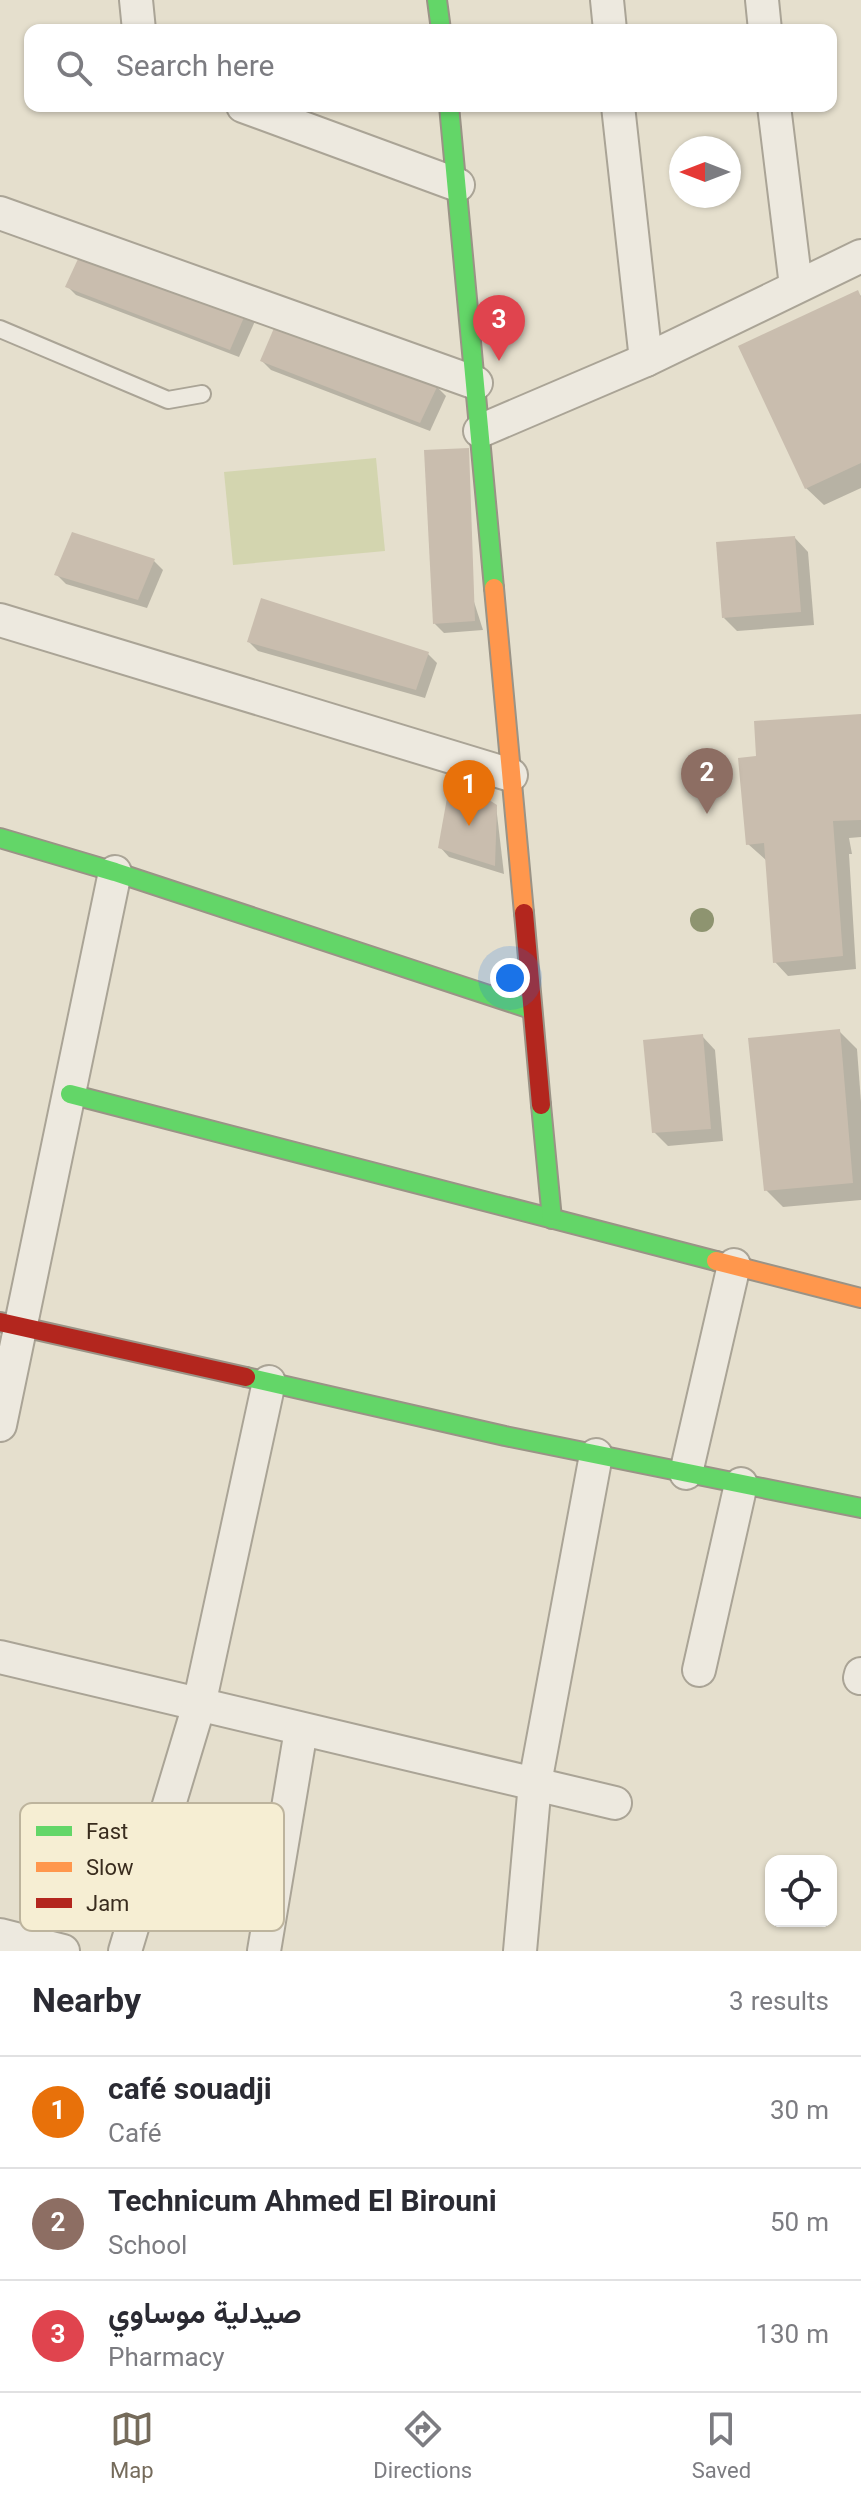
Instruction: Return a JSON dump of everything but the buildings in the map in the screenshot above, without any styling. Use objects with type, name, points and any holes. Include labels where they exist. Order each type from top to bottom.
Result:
[{"type":"street","points":[[136,0],[138,24]]},
{"type":"street","points":[[437,0],[440,24]]},
{"type":"street","points":[[607,0],[609,24]]},
{"type":"street","points":[[762,0],[764,24]]},
{"type":"street","points":[[259,112],[458,185]]},
{"type":"street","points":[[450,112],[552,1219]]},
{"type":"street","points":[[619,112],[646,360]]},
{"type":"street","points":[[775,112],[796,286]]},
{"type":"street","points":[[0,213],[476,383]]},
{"type":"street","points":[[480,431],[646,360],[861,256]]},
{"type":"street","points":[[0,620],[511,775]]},
{"type":"street","points":[[0,838],[115,872],[531,1009]]},
{"type":"street","points":[[0,1425],[11,1324],[70,1094],[115,872]]},
{"type":"street","points":[[70,1094],[861,1298]]},
{"type":"street","points":[[686,1473],[734,1265]]},
{"type":"street","points":[[11,1324],[596,1455],[861,1508]]},
{"type":"street","points":[[170,1803],[199,1705],[269,1382]]},
{"type":"street","points":[[520,1951],[535,1783],[596,1455]]},
{"type":"street","points":[[699,1670],[741,1484]]},
{"type":"street","points":[[0,1657],[615,1803]]},
{"type":"street","points":[[284,1832],[301,1730]]},
{"type":"street","points":[[125,1951],[131,1931]]},
{"type":"street","points":[[264,1951],[267,1931]]},
{"type":"street","points":[[0,1935],[63,1951]]},
{"type":"lane","points":[[0,329],[168,400],[202,394]]},
{"type":"green space","points":[[376,458],[385,551],[233,565],[224,472]]},
{"type":"traffic: fast","points":[[437,0],[440,24]]},
{"type":"traffic: fast","points":[[450,112],[494,588]]},
{"type":"traffic: fast","points":[[0,838],[115,872],[531,1009]]},
{"type":"traffic: fast","points":[[70,1094],[716,1261]]},
{"type":"traffic: fast","points":[[541,1105],[552,1219]]},
{"type":"traffic: fast","points":[[246,1377],[505,1436],[861,1508]]},
{"type":"traffic: slow","points":[[494,588],[524,913]]},
{"type":"traffic: slow","points":[[716,1261],[861,1298]]},
{"type":"traffic: jam","points":[[524,913],[541,1105]]},
{"type":"traffic: jam","points":[[0,1322],[246,1377]]},
{"type":"place","name":"صيدلية موساوي","points":[[499,361]]},
{"type":"place","name":"Technicum Ahmed El Birouni","points":[[707,814]]},
{"type":"place","name":"café souadji","points":[[469,826]]}]
